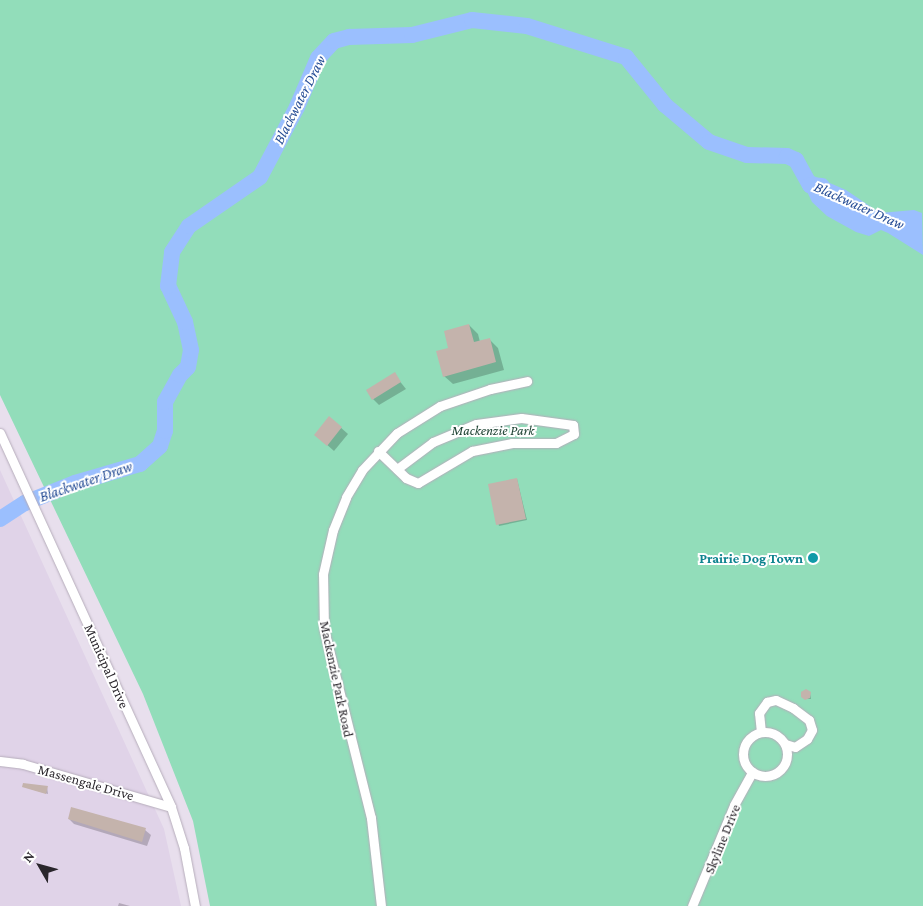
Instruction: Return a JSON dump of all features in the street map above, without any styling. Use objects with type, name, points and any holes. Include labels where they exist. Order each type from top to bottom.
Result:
[{"type":"street","name":"Mackenzie Park Road","points":[[381,906],[371,818],[326,644],[322,588],[329,546],[351,487],[378,452],[397,433],[434,409],[490,388],[527,381]]},
{"type":"street","points":[[378,452],[397,469],[414,482],[422,482],[472,451],[512,443],[550,444],[574,434],[573,425],[521,418],[476,424],[433,442],[397,469]]},
{"type":"street","name":"Municipal Drive","points":[[0,433],[171,807],[184,848],[195,906]]},
{"type":"street","points":[[761,732],[759,713],[767,702],[776,700],[809,720],[812,730],[806,739],[795,747],[786,744],[775,734],[761,732],[745,746],[744,761],[752,772],[766,776],[780,771],[787,759],[786,744]]},
{"type":"street","name":"Massengale Drive","points":[[0,761],[23,764],[171,807]]},
{"type":"street","name":"Skyline Drive","points":[[692,906],[734,805],[752,772]]},
{"type":"shaded area","points":[[0,470],[164,829],[181,906],[0,906]]},
{"type":"green space","name":"Mackenzie Park","points":[[0,0],[923,0],[923,906],[210,906],[193,821],[143,694],[0,395]]},
{"type":"water","points":[[809,174],[846,190],[880,213],[914,210],[922,213],[923,255],[881,230],[869,236],[856,232],[827,216],[812,202],[803,183],[802,178]]},
{"type":"building","points":[[469,324],[474,342],[490,338],[496,362],[443,377],[436,351],[448,348],[444,331]]},
{"type":"building","points":[[395,372],[401,382],[372,400],[366,390]]},
{"type":"building","points":[[329,416],[342,427],[327,446],[314,435]]},
{"type":"building","points":[[517,478],[526,519],[496,525],[488,484]]},
{"type":"building","points":[[806,689],[811,692],[810,698],[805,700],[801,697],[801,692]]},
{"type":"building","points":[[23,783],[48,786],[46,794],[22,787]]},
{"type":"building","points":[[71,807],[146,828],[142,842],[68,819]]},
{"type":"waterway","name":"Blackwater Draw","points":[[0,519],[25,503],[75,483],[140,464],[160,446],[165,431],[165,402],[180,375],[188,367],[191,350],[185,322],[168,286],[172,252],[189,226],[260,177],[297,107],[318,58],[334,41],[349,37],[412,35],[472,20],[527,26],[626,57],[665,105],[709,142],[747,155],[787,156],[796,160],[810,185],[822,186]]},
{"type":"place","name":"Prairie Dog Town","points":[[813,558]]}]
